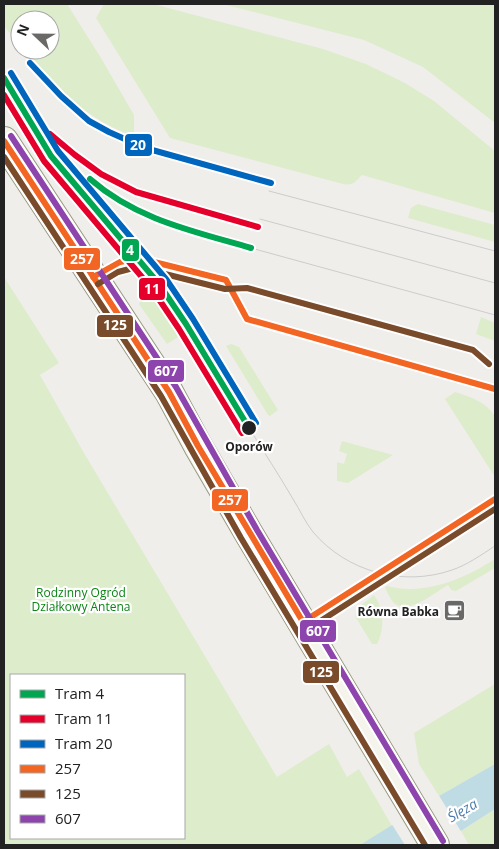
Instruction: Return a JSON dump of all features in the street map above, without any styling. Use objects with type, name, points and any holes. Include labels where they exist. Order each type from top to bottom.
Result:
[{"type":"main road","points":[[4,141],[169,392],[244,526],[435,845]]},
{"type":"green space","points":[[4,4],[67,4],[134,115],[134,136],[118,130],[87,112],[59,90],[32,60],[60,60],[60,10],[10,10],[10,34],[4,26]]},
{"type":"green space","points":[[104,4],[153,4],[323,49],[366,64],[405,83],[434,101],[495,151],[495,213],[362,175],[352,184],[343,184],[170,138],[96,18]]},
{"type":"green space","points":[[222,4],[495,4],[495,123],[423,67],[364,40]]},
{"type":"green space","points":[[418,204],[495,225],[495,242],[408,218],[411,208]]},
{"type":"green space","name":"Rodzinny Ogród Działkowy Antena","points":[[4,277],[59,363],[40,375],[84,453],[277,777],[329,744],[347,777],[359,769],[392,826],[360,845],[4,845]]},
{"type":"green space","points":[[151,285],[183,334],[167,344],[139,304]]},
{"type":"green space","points":[[481,317],[495,323],[495,341],[476,334]]},
{"type":"green space","points":[[231,344],[239,347],[278,410],[270,416],[226,346]]},
{"type":"green space","points":[[455,392],[482,403],[494,415],[496,435],[495,477],[445,399]]},
{"type":"green space","points":[[342,441],[393,455],[348,483],[337,481],[337,462],[344,464],[347,454],[339,451]]},
{"type":"green space","points":[[495,559],[495,568],[456,591],[451,590],[448,585],[421,602],[406,607],[399,606],[393,602],[385,587],[415,589],[443,584],[470,573]]},
{"type":"green space","points":[[374,595],[380,606],[382,619],[380,638],[377,644],[372,644],[355,616],[360,606]]},
{"type":"green space","points":[[495,684],[495,764],[439,796],[419,764],[414,733]]},
{"type":"green space","points":[[495,809],[495,845],[469,845],[461,831]]},
{"type":"water","name":"Ślęza","points":[[495,764],[495,809],[439,845],[360,845],[439,796]]},
{"type":"pier","points":[[438,794],[462,833],[444,845],[405,845],[391,823]]},
{"type":"tram line","name":"20","points":[[30,63],[61,96],[89,121],[109,132],[145,148],[271,183]]},
{"type":"tram line","name":"20","points":[[11,73],[58,151],[166,279],[193,319],[256,423]]},
{"type":"tram line","name":"4","points":[[4,78],[51,156],[159,284],[186,324],[249,428]]},
{"type":"tram line","name":"11","points":[[4,95],[44,161],[152,289],[179,329],[242,433]]},
{"type":"tram line","name":"11","points":[[50,134],[101,174],[136,192],[258,227]]},
{"type":"tram line","name":"4","points":[[90,179],[127,205],[166,223],[251,248]]},
{"type":"tram line","points":[[269,191],[495,251]]},
{"type":"tram line","points":[[260,219],[495,283]]},
{"type":"tram line","points":[[251,248],[495,315]]},
{"type":"tram line","points":[[249,428],[313,532],[327,546],[359,566],[395,576],[433,575],[452,570],[474,560],[495,546]]},
{"type":"transit line","name":"607","points":[[11,136],[176,387],[257,530],[443,841]]},
{"type":"transit line","name":"257","points":[[4,141],[169,392],[198,446],[303,622]]},
{"type":"transit line","name":"125","points":[[4,157],[161,396],[241,538],[425,845]]},
{"type":"transit line","name":"257","points":[[93,277],[120,262],[138,258],[226,280],[247,319],[495,389]]},
{"type":"transit line","name":"125","points":[[98,284],[118,272],[137,267],[225,289],[247,288],[473,350],[489,364]]},
{"type":"transit line","name":"257","points":[[303,622],[495,499]]},
{"type":"transit line","name":"125","points":[[308,629],[495,509]]},
{"type":"place","name":"Oporów","points":[[249,428]]},
{"type":"place","name":"Równa Babka","points":[[455,611]]}]
